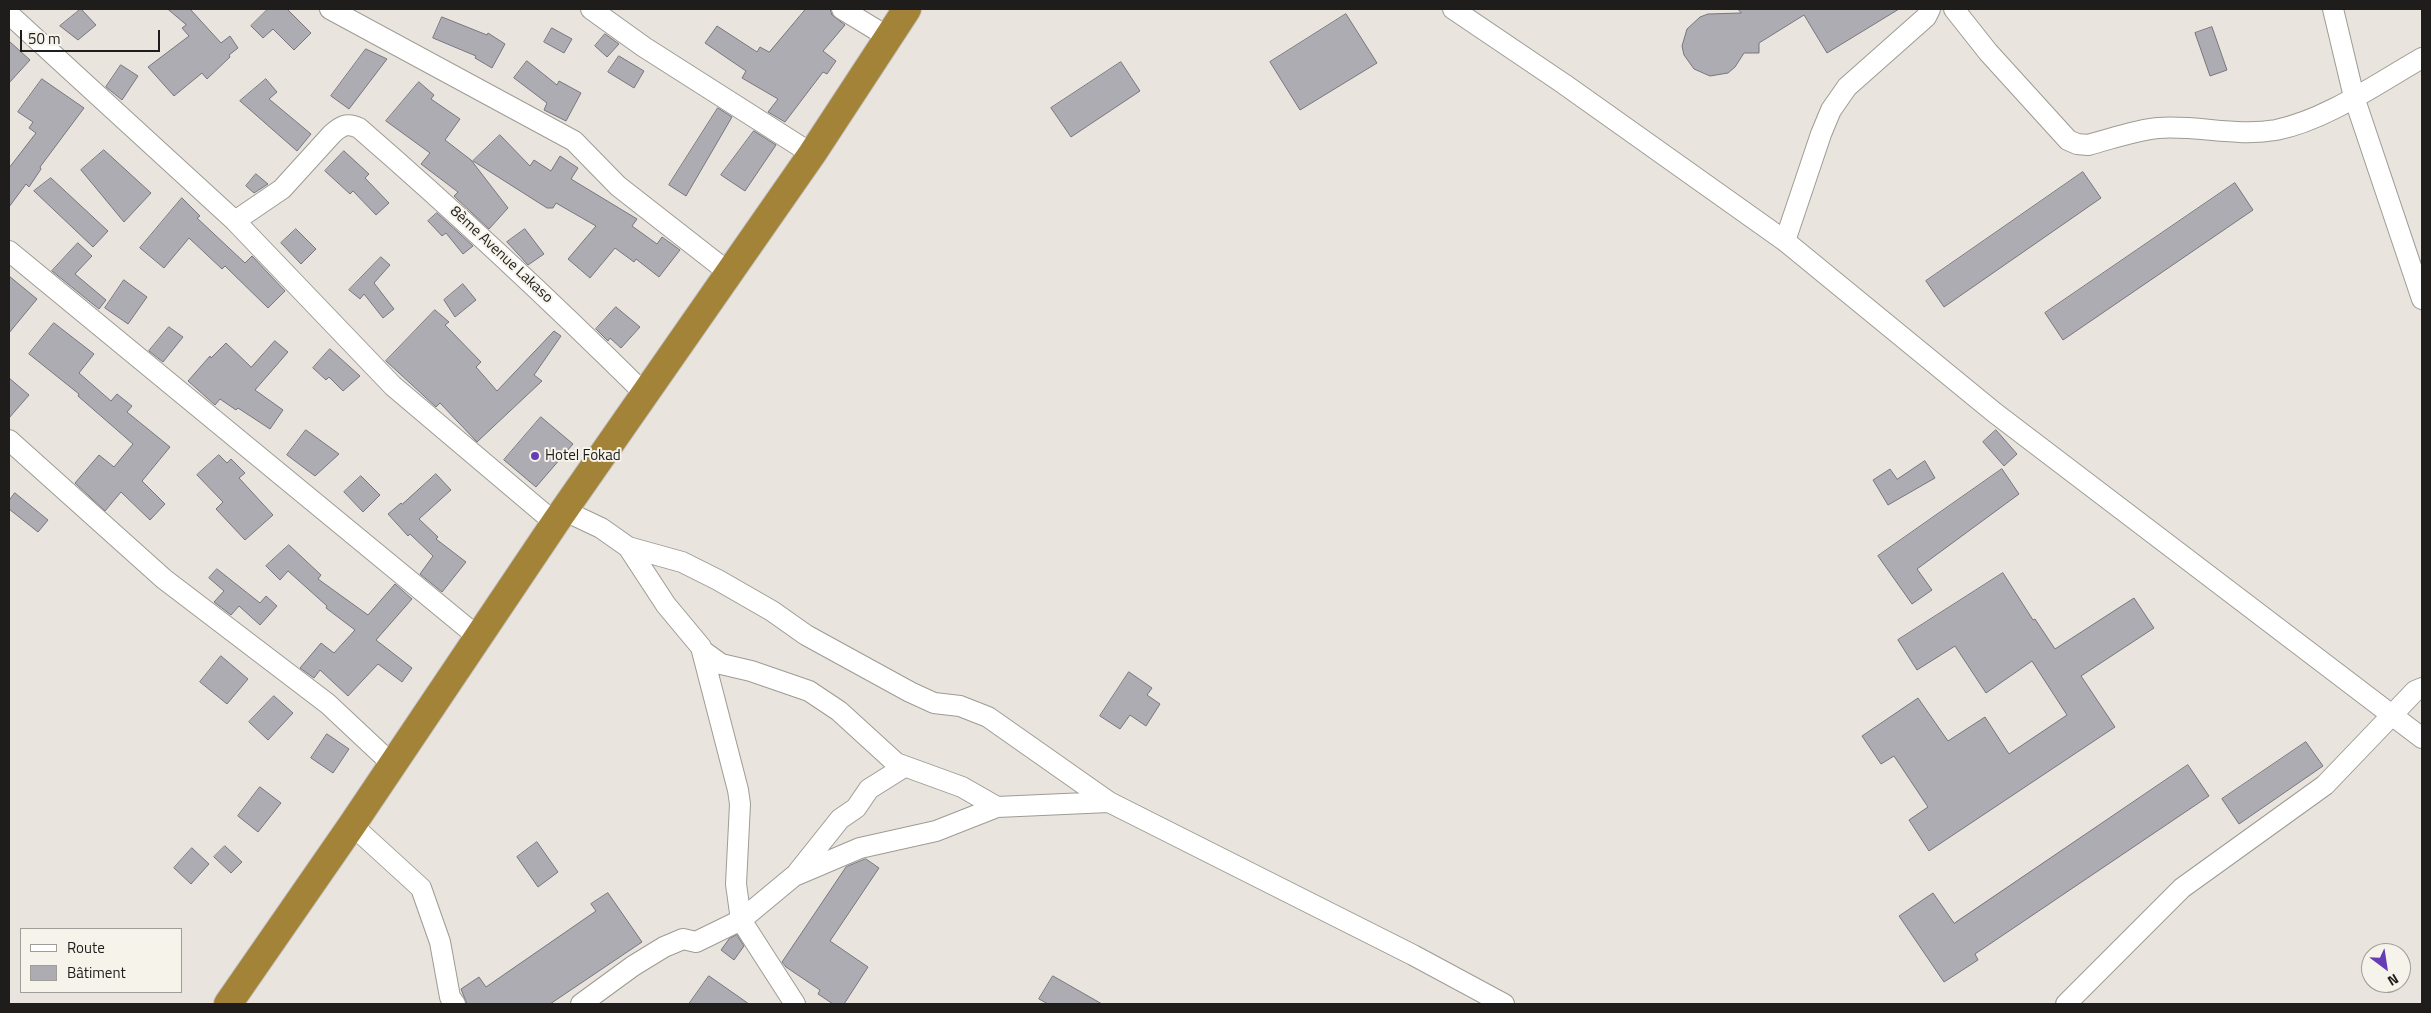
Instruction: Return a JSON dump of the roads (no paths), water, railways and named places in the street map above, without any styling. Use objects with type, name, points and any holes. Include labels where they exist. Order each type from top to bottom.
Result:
[{"type":"highway","points":[[228,1004],[728,272],[812,154],[908,9]]},
{"type":"street","points":[[330,9],[574,141],[618,186],[728,272]]},
{"type":"street","points":[[592,9],[644,48],[812,154]]},
{"type":"street","points":[[842,9],[888,37]]},
{"type":"street","points":[[1453,9],[1564,84],[1785,241],[1995,413],[2422,738]]},
{"type":"street","points":[[1785,241],[1831,110],[1847,87],[1926,17],[1930,9]]},
{"type":"street","points":[[1954,9],[1988,52],[2068,140],[2077,144],[2088,144],[2159,128],[2243,133],[2276,130],[2304,121],[2354,97],[2422,58]]},
{"type":"street","points":[[2333,9],[2354,97],[2422,299]]},
{"type":"street","points":[[13,26],[235,221],[393,386],[560,517],[601,528],[628,547],[682,562],[718,580],[772,611],[806,635],[910,692],[934,702],[960,706],[988,717],[1109,802],[1413,955],[1504,1004]]},
{"type":"street","name":"8ème Avenue Lakaso","points":[[235,221],[282,189],[332,134],[341,126],[351,124],[359,128],[452,209],[645,394]]},
{"type":"street","points":[[9,251],[478,637]]},
{"type":"street","points":[[9,440],[164,579],[328,704],[392,764]]},
{"type":"street","points":[[628,547],[666,605],[703,651],[720,664],[751,670],[809,691],[839,711],[896,763],[962,787],[997,807]]},
{"type":"street","points":[[703,651],[740,804],[736,884],[741,920],[795,1004]]},
{"type":"street","points":[[2066,1004],[2182,888],[2325,786],[2414,691],[2422,688]]},
{"type":"street","points":[[581,1004],[633,966],[664,947],[683,939],[696,942],[741,920],[794,876],[840,819],[856,808],[869,789],[904,767]]},
{"type":"street","points":[[794,876],[860,848],[936,831],[997,807],[1109,802]]},
{"type":"street","points":[[352,825],[420,888],[440,942],[450,997],[455,1004]]},
{"type":"place","name":"Hotel Fokad","points":[[535,456]]}]
